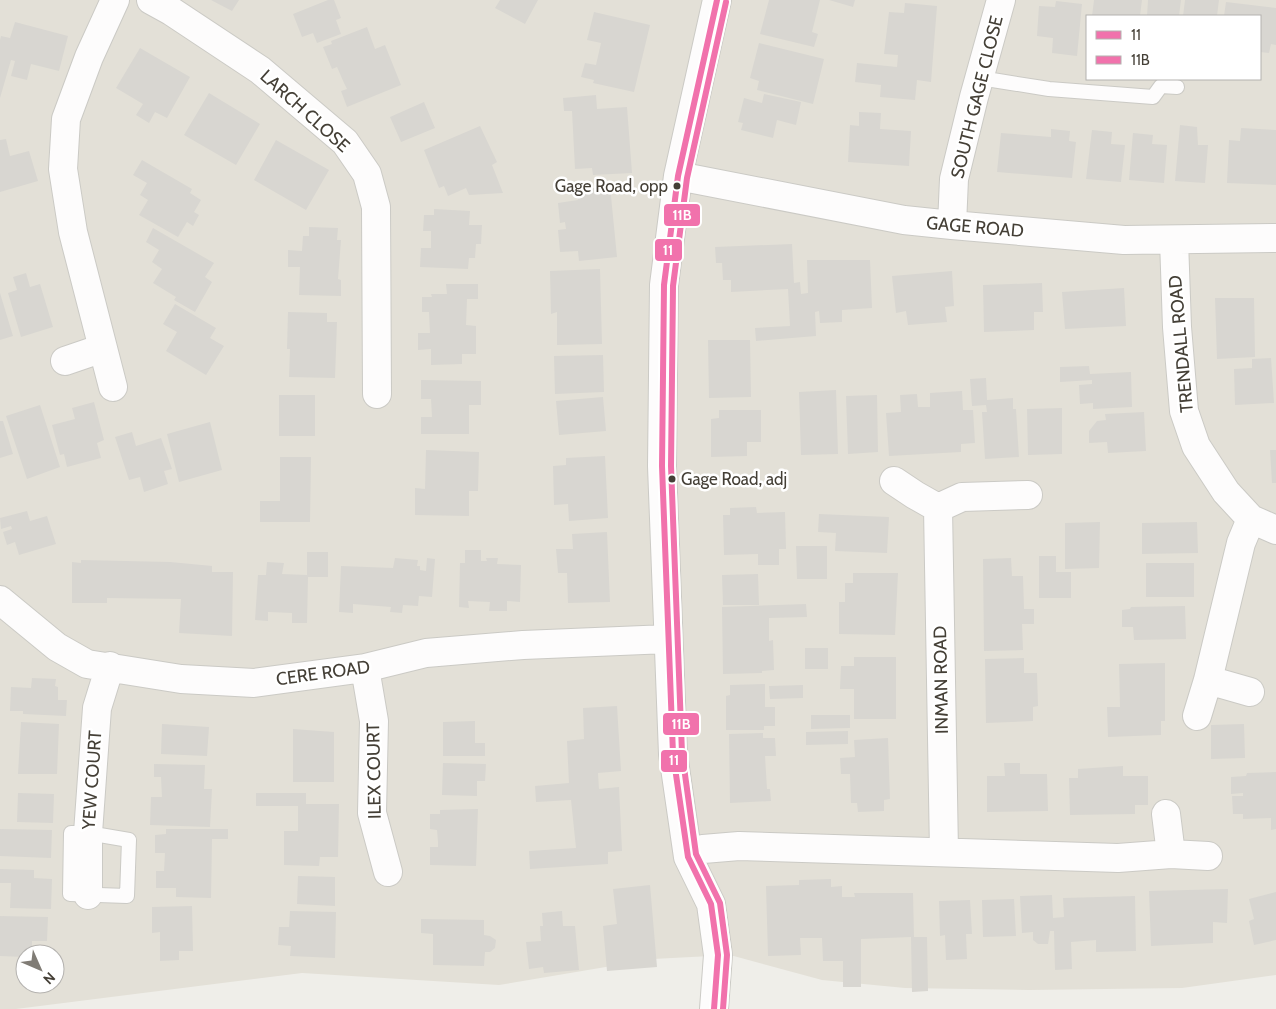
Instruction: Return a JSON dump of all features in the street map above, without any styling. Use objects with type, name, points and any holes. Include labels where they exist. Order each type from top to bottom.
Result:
[{"type":"street","points":[[113,387],[73,232],[62,169],[66,119],[89,57],[114,0]]},
{"type":"street","name":"LARCH CLOSE","points":[[151,0],[172,10],[260,70],[345,142],[367,174],[376,207],[377,394]]},
{"type":"street","points":[[714,1009],[718,955],[711,904],[688,857],[673,754],[662,466],[664,285],[678,176],[717,0]]},
{"type":"street","name":"SOUTH GAGE CLOSE","points":[[952,225],[954,179],[1001,0]]},
{"type":"street","name":"GAGE ROAD","points":[[678,176],[904,220],[952,225],[1124,240],[1276,238]]},
{"type":"street","name":"TRENDALL ROAD","points":[[1174,240],[1176,327],[1184,411],[1196,446],[1226,492],[1251,518],[1276,530]]},
{"type":"street","points":[[65,361],[103,348]]},
{"type":"street","points":[[894,481],[938,508],[962,497],[1028,495]]},
{"type":"street","name":"INMAN ROAD","points":[[938,508],[944,852]]},
{"type":"street","points":[[1197,716],[1208,680],[1241,543],[1251,518]]},
{"type":"street","name":"CERE ROAD","points":[[0,600],[57,647],[88,664],[110,666],[181,679],[254,683],[365,668],[426,654],[523,645],[668,638]]},
{"type":"street","name":"YEW COURT","points":[[88,895],[88,833],[96,708],[110,666]]},
{"type":"street","name":"ILEX COURT","points":[[365,668],[374,722],[372,814],[388,872]]},
{"type":"street","points":[[1208,680],[1250,692]]},
{"type":"street","points":[[1166,814],[1172,854]]},
{"type":"street","points":[[688,857],[703,849],[739,846],[1118,858],[1172,854],[1208,856]]},
{"type":"lane","points":[[980,78],[1049,89],[1153,97],[1162,86],[1177,87]]},
{"type":"lane","points":[[88,833],[129,840],[126,896],[88,895]]},
{"type":"shaded area","points":[[0,0],[1276,0],[1276,975],[1182,988],[1029,990],[905,988],[822,980],[730,955],[653,959],[499,985],[302,973],[16,1009],[0,1009]]},
{"type":"building","points":[[211,0],[239,0],[232,11]]},
{"type":"building","points":[[328,0],[334,0],[341,18],[336,20],[341,34],[317,43],[313,33],[302,37],[293,14]]},
{"type":"building","points":[[500,0],[538,0],[525,24],[495,8]]},
{"type":"building","points":[[769,0],[820,0],[812,32],[818,34],[814,47],[760,34]]},
{"type":"building","points":[[829,0],[855,0],[853,7]]},
{"type":"building","points":[[1094,0],[1142,0],[1140,15],[1092,15]]},
{"type":"building","points":[[1148,0],[1181,0],[1179,15],[1147,15]]},
{"type":"building","points":[[1185,0],[1219,0],[1217,15],[1183,15]]},
{"type":"building","points":[[1056,1],[1082,4],[1077,56],[1052,53],[1053,38],[1037,36],[1039,6],[1055,7]]},
{"type":"building","points":[[1226,2],[1276,8],[1276,45],[1271,44],[1269,53],[1261,52],[1261,15],[1224,15]]},
{"type":"building","points":[[905,3],[937,6],[931,82],[917,80],[915,100],[880,97],[881,85],[855,82],[857,63],[897,67],[898,55],[884,54],[889,12],[904,13]]},
{"type":"building","points":[[594,12],[650,25],[634,92],[593,83],[594,80],[581,77],[585,63],[596,65],[601,43],[587,40]]},
{"type":"building","points":[[15,22],[68,36],[59,71],[31,64],[27,80],[11,76],[15,61],[11,60],[0,98],[0,40],[1,36],[10,38]]},
{"type":"building","points":[[367,27],[375,49],[385,45],[401,85],[347,107],[341,91],[347,89],[337,67],[332,69],[323,47],[332,44],[331,41]]},
{"type":"building","points":[[759,43],[824,59],[813,104],[757,90],[759,81],[750,78]]},
{"type":"building","points":[[140,48],[190,77],[167,118],[155,112],[149,123],[136,115],[143,104],[116,88]]},
{"type":"building","points":[[209,93],[260,124],[236,165],[184,135]]},
{"type":"building","points":[[764,94],[801,102],[796,125],[777,120],[773,138],[741,130],[743,123],[738,122],[744,98],[762,103]]},
{"type":"building","points":[[596,95],[597,109],[627,107],[632,173],[593,175],[592,168],[575,169],[572,111],[564,111],[563,98]]},
{"type":"building","points":[[424,102],[435,128],[401,142],[390,117]]},
{"type":"building","points":[[859,112],[881,113],[880,129],[911,131],[909,166],[848,162],[850,125],[859,126]]},
{"type":"building","points":[[1180,125],[1197,127],[1198,145],[1208,145],[1205,183],[1175,181]]},
{"type":"building","points":[[480,126],[497,162],[492,165],[503,193],[469,195],[466,188],[448,196],[444,186],[439,188],[424,150]]},
{"type":"building","points":[[1241,128],[1276,130],[1276,185],[1227,183],[1229,140],[1240,141]]},
{"type":"building","points":[[1051,129],[1070,131],[1069,141],[1076,142],[1072,178],[997,172],[1001,133],[1051,137]]},
{"type":"building","points":[[1092,130],[1112,132],[1111,144],[1125,145],[1121,182],[1086,179]]},
{"type":"building","points":[[1133,133],[1153,135],[1152,144],[1167,145],[1164,183],[1129,180]]},
{"type":"building","points":[[6,139],[10,156],[29,151],[38,181],[0,192],[0,140]]},
{"type":"building","points":[[276,140],[329,170],[306,210],[254,180]]},
{"type":"building","points":[[142,160],[192,189],[190,193],[201,200],[194,212],[199,215],[193,226],[187,222],[178,237],[139,215],[148,200],[140,195],[147,183],[133,175]]},
{"type":"building","points":[[610,186],[617,257],[579,261],[578,251],[560,252],[558,230],[566,229],[565,222],[560,223],[558,203],[578,200],[577,190]]},
{"type":"building","points":[[434,209],[470,211],[469,225],[482,225],[481,244],[476,244],[475,258],[469,258],[468,269],[420,267],[421,248],[431,248],[431,231],[423,231],[424,215],[434,215]]},
{"type":"building","points":[[309,227],[338,228],[337,240],[341,240],[338,279],[341,280],[341,296],[299,295],[300,267],[288,267],[288,250],[302,251],[303,236],[309,236]]},
{"type":"building","points":[[153,228],[214,263],[205,277],[212,282],[195,312],[174,300],[176,297],[153,283],[162,269],[152,262],[159,250],[146,242]]},
{"type":"building","points":[[792,244],[794,283],[800,282],[801,294],[808,293],[807,260],[870,260],[872,308],[842,310],[842,322],[820,323],[819,311],[815,312],[816,336],[756,341],[755,328],[790,326],[788,289],[731,292],[731,280],[723,280],[722,263],[716,263],[715,247]]},
{"type":"building","points":[[600,269],[602,344],[557,345],[557,312],[551,314],[550,271]]},
{"type":"building","points":[[952,271],[954,306],[945,307],[947,322],[908,325],[906,311],[896,313],[892,276]]},
{"type":"building","points":[[26,273],[30,287],[40,284],[53,327],[21,337],[8,293],[17,290],[13,277]]},
{"type":"building","points":[[1042,283],[1043,312],[1034,312],[1034,330],[984,332],[983,285]]},
{"type":"building","points":[[446,284],[478,284],[478,299],[467,299],[466,325],[476,326],[476,354],[462,354],[462,364],[431,365],[431,349],[418,350],[418,333],[430,333],[429,312],[422,312],[422,297],[432,297],[431,294],[447,294]]},
{"type":"building","points":[[1124,288],[1126,326],[1065,329],[1062,292]]},
{"type":"building","points":[[0,293],[13,336],[0,340]]},
{"type":"building","points":[[1215,298],[1254,298],[1255,357],[1217,359]]},
{"type":"building","points":[[175,304],[216,328],[210,338],[224,346],[206,375],[166,351],[177,332],[163,324]]},
{"type":"building","points":[[288,312],[327,313],[327,322],[337,322],[335,378],[289,377],[290,349],[287,349]]},
{"type":"building","points":[[708,340],[750,340],[751,397],[709,398]]},
{"type":"building","points":[[603,355],[604,392],[555,394],[554,356]]},
{"type":"building","points":[[1271,358],[1274,403],[1235,405],[1234,369],[1252,368],[1252,359]]},
{"type":"building","points":[[1089,366],[1090,374],[1131,372],[1132,407],[1093,409],[1093,403],[1080,404],[1079,385],[1092,384],[1092,380],[1060,382],[1060,367]]},
{"type":"building","points":[[986,378],[987,400],[1013,398],[1013,409],[1016,409],[1019,457],[985,459],[982,412],[987,412],[986,405],[972,406],[970,379]]},
{"type":"building","points":[[421,380],[481,381],[481,405],[469,405],[469,434],[421,434],[421,417],[432,417],[431,399],[421,399]]},
{"type":"building","points":[[836,390],[838,454],[801,455],[799,392]]},
{"type":"building","points":[[962,391],[963,410],[973,410],[975,443],[961,444],[961,452],[889,456],[886,413],[901,412],[900,395],[917,394],[918,407],[930,407],[930,393]]},
{"type":"building","points":[[279,395],[315,395],[315,436],[279,436]]},
{"type":"building","points":[[877,395],[878,452],[848,454],[846,396]]},
{"type":"building","points":[[603,397],[606,431],[559,435],[556,401]]},
{"type":"building","points":[[94,402],[104,440],[97,443],[101,458],[67,467],[64,454],[60,455],[52,425],[75,419],[72,408]]},
{"type":"building","points":[[40,405],[60,467],[27,479],[6,416]]},
{"type":"building","points":[[1062,408],[1062,454],[1028,455],[1027,409]]},
{"type":"building","points":[[719,410],[761,410],[761,442],[747,442],[747,456],[711,457],[711,419],[719,418]]},
{"type":"building","points":[[1144,412],[1146,451],[1108,453],[1107,442],[1089,443],[1089,431],[1097,421],[1106,420],[1105,414]]},
{"type":"building","points":[[0,421],[3,421],[13,454],[0,458]]},
{"type":"building","points":[[210,422],[222,470],[179,482],[167,434]]},
{"type":"building","points":[[132,432],[136,446],[161,438],[172,469],[164,471],[168,484],[144,492],[140,477],[129,480],[115,437]]},
{"type":"building","points":[[426,450],[479,452],[478,491],[469,491],[469,516],[415,515],[415,488],[425,489]]},
{"type":"building","points":[[1270,450],[1276,450],[1276,483],[1272,483]]},
{"type":"building","points":[[605,456],[608,518],[569,521],[568,504],[554,505],[553,466],[566,465],[566,458]]},
{"type":"building","points":[[280,457],[311,457],[310,522],[260,522],[260,501],[280,501]]},
{"type":"building","points":[[756,507],[757,513],[785,512],[786,549],[779,549],[779,565],[758,565],[758,554],[724,555],[723,515],[730,515],[730,508]]},
{"type":"building","points":[[27,511],[30,521],[47,516],[56,544],[19,555],[15,542],[7,545],[3,532],[12,529],[11,526],[1,529],[0,518]]},
{"type":"building","points":[[819,514],[889,517],[887,553],[835,551],[836,533],[818,532]]},
{"type":"building","points":[[1100,522],[1099,568],[1065,569],[1065,523]]},
{"type":"building","points":[[1197,522],[1198,553],[1142,554],[1142,523]]},
{"type":"building","points":[[607,532],[610,602],[568,603],[567,573],[558,573],[556,549],[573,549],[572,534]]},
{"type":"building","points":[[796,546],[827,546],[827,579],[797,579]]},
{"type":"building","points":[[465,550],[481,550],[481,561],[487,561],[486,558],[498,558],[497,564],[521,565],[520,602],[507,601],[507,611],[489,611],[490,602],[468,601],[469,608],[459,607],[460,563],[465,563]]},
{"type":"building","points":[[307,552],[328,552],[328,577],[308,577],[307,623],[292,623],[292,613],[268,612],[268,621],[255,620],[258,575],[266,575],[267,562],[284,563],[282,574],[307,575]]},
{"type":"building","points":[[1039,556],[1056,556],[1056,572],[1071,572],[1071,598],[1039,598]]},
{"type":"building","points":[[395,558],[418,560],[417,566],[420,566],[420,570],[426,571],[427,558],[435,559],[432,597],[419,596],[418,606],[403,605],[402,613],[390,612],[391,607],[353,604],[353,613],[339,612],[341,566],[393,568]]},
{"type":"building","points":[[1011,558],[1012,576],[1023,576],[1024,609],[1034,609],[1034,624],[1022,624],[1023,650],[984,651],[983,559]]},
{"type":"building","points":[[81,560],[170,562],[212,566],[212,572],[233,572],[232,636],[179,633],[181,599],[107,598],[107,603],[72,603],[72,562],[81,563]]},
{"type":"building","points":[[1146,563],[1194,563],[1194,597],[1146,597]]},
{"type":"building","points":[[853,573],[898,573],[895,635],[839,634],[839,602],[845,602],[845,583],[853,583]]},
{"type":"building","points":[[758,574],[759,605],[723,605],[722,575]]},
{"type":"building","points":[[806,604],[807,617],[769,618],[769,641],[773,640],[774,670],[762,671],[762,673],[723,674],[722,607]]},
{"type":"building","points":[[1185,606],[1186,639],[1134,640],[1133,627],[1122,627],[1122,610],[1130,609],[1131,607]]},
{"type":"building","points":[[805,648],[828,648],[828,669],[805,669]]},
{"type":"building","points":[[854,657],[896,657],[896,719],[854,719],[854,689],[840,689],[841,666],[854,666]]},
{"type":"building","points":[[1024,658],[1024,673],[1037,673],[1038,706],[1033,707],[1033,721],[986,723],[985,659]]},
{"type":"building","points":[[1165,663],[1165,721],[1161,721],[1161,735],[1108,737],[1107,707],[1120,707],[1119,664]]},
{"type":"building","points":[[32,678],[56,679],[55,686],[58,687],[58,700],[67,700],[66,716],[23,714],[23,711],[10,711],[11,687],[31,688]]},
{"type":"building","points":[[765,684],[765,707],[775,707],[775,726],[764,726],[764,730],[726,730],[726,696],[730,695],[730,685]]},
{"type":"building","points":[[803,685],[803,698],[770,699],[769,686]]},
{"type":"building","points":[[617,706],[621,771],[598,773],[599,789],[619,787],[622,851],[608,852],[608,864],[530,869],[529,851],[576,848],[571,800],[536,802],[535,786],[569,783],[567,741],[584,739],[583,708]]},
{"type":"building","points":[[811,715],[850,715],[850,728],[811,729]]},
{"type":"building","points":[[475,721],[475,743],[485,743],[485,756],[443,756],[443,722]]},
{"type":"building","points":[[21,722],[59,724],[57,774],[18,774]]},
{"type":"building","points":[[162,724],[209,727],[207,756],[161,754]]},
{"type":"building","points":[[1244,724],[1245,758],[1211,759],[1211,725]]},
{"type":"building","points":[[293,729],[334,732],[334,782],[293,782]]},
{"type":"building","points":[[848,731],[848,744],[806,745],[806,732]]},
{"type":"building","points":[[763,733],[763,738],[775,738],[776,756],[765,756],[767,789],[770,789],[771,801],[730,803],[729,734]]},
{"type":"building","points":[[888,738],[890,799],[884,800],[884,811],[858,812],[857,803],[851,803],[850,774],[841,774],[840,758],[855,757],[854,740]]},
{"type":"building","points":[[443,763],[486,764],[485,781],[477,781],[477,796],[442,795]]},
{"type":"building","points":[[1004,763],[1020,763],[1020,774],[1047,774],[1048,811],[987,812],[987,776],[1005,776]]},
{"type":"building","points":[[154,764],[205,765],[204,789],[212,789],[210,827],[150,825],[151,797],[162,797],[161,777],[154,777]]},
{"type":"building","points":[[1123,766],[1123,776],[1148,776],[1148,805],[1135,805],[1135,814],[1070,815],[1069,778],[1078,778],[1078,769]]},
{"type":"building","points":[[1276,772],[1276,829],[1271,830],[1271,818],[1243,819],[1243,814],[1233,814],[1232,796],[1243,796],[1243,793],[1231,794],[1231,777],[1246,776],[1247,773]]},
{"type":"building","points":[[18,793],[54,794],[53,823],[17,822]]},
{"type":"building","points":[[256,793],[306,793],[306,804],[339,804],[338,857],[320,857],[319,866],[284,865],[284,831],[298,831],[298,806],[256,806]]},
{"type":"building","points":[[478,809],[476,866],[430,865],[430,847],[438,847],[438,842],[437,830],[430,829],[430,814],[440,814],[440,810]]},
{"type":"building","points":[[0,829],[52,830],[51,858],[0,856]]},
{"type":"building","points":[[166,829],[228,829],[228,839],[212,839],[211,898],[176,897],[176,888],[156,888],[156,871],[164,871],[165,853],[155,853],[155,835],[166,834]]},
{"type":"building","points":[[0,869],[34,870],[34,878],[52,879],[51,909],[10,908],[11,883],[0,883]]},
{"type":"building","points":[[298,876],[335,877],[335,906],[297,904]]},
{"type":"building","points":[[831,879],[831,887],[842,886],[842,897],[855,897],[854,893],[913,893],[914,937],[927,937],[928,991],[912,992],[911,937],[861,939],[861,987],[843,987],[843,961],[823,961],[822,938],[800,938],[801,955],[768,956],[766,886],[799,885],[799,880]]},
{"type":"building","points":[[650,885],[657,967],[607,971],[603,926],[617,924],[613,889]]},
{"type":"building","points":[[1228,889],[1227,923],[1213,922],[1213,943],[1151,946],[1149,891]]},
{"type":"building","points":[[1276,892],[1276,940],[1254,945],[1249,921],[1254,919],[1249,899]]},
{"type":"building","points":[[1052,895],[1053,918],[1064,917],[1063,898],[1135,896],[1136,951],[1096,952],[1096,940],[1071,942],[1072,969],[1055,970],[1054,931],[1050,931],[1048,944],[1038,944],[1033,940],[1033,932],[1022,933],[1020,896]]},
{"type":"building","points":[[1014,899],[1016,936],[983,937],[982,900]]},
{"type":"building","points":[[970,900],[972,934],[966,934],[967,959],[946,960],[945,935],[940,936],[939,901]]},
{"type":"building","points":[[192,906],[193,951],[179,951],[179,960],[160,961],[160,932],[152,933],[152,907]]},
{"type":"building","points":[[290,911],[336,912],[335,958],[290,956],[291,946],[278,945],[279,927],[289,927]]},
{"type":"building","points":[[562,911],[563,926],[575,926],[579,970],[544,973],[543,967],[529,969],[526,942],[541,941],[540,926],[543,926],[542,913]]},
{"type":"building","points":[[0,916],[48,917],[47,941],[32,941],[32,944],[15,944],[15,957],[0,956]]},
{"type":"building","points":[[421,919],[484,920],[484,935],[496,940],[495,948],[490,952],[485,952],[484,966],[433,965],[433,934],[421,933]]},
{"type":"transit line","name":"11","points":[[714,1009],[718,955],[711,904],[688,857],[673,754],[662,466],[664,285],[678,176],[717,0]]},
{"type":"transit line","name":"11B","points":[[723,1009],[727,955],[720,903],[696,854],[682,753],[671,466],[673,286],[687,178],[726,2]]},
{"type":"place","name":"Gage Road, opp","points":[[677,186]]},
{"type":"place","name":"Gage Road, adj","points":[[672,479]]}]
